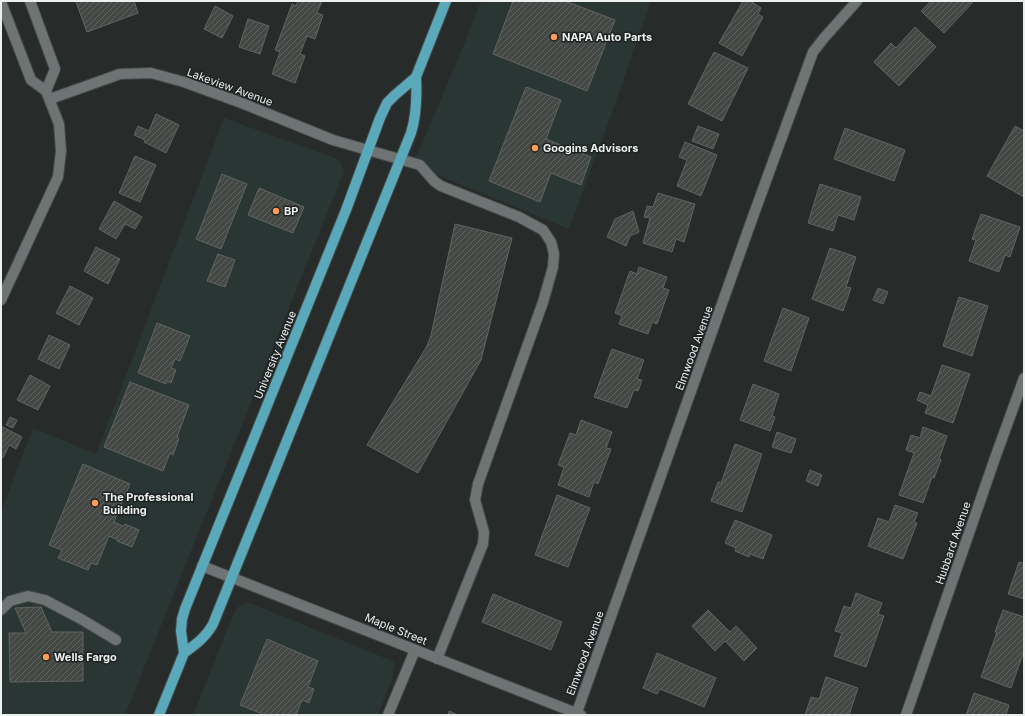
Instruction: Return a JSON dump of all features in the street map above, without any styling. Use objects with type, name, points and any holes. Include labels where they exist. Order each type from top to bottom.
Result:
[{"type":"main road","name":"University Avenue","points":[[159,715],[184,654],[202,639],[211,628],[411,133],[416,114],[416,77],[446,1]]},
{"type":"main road","name":"University Avenue","points":[[184,654],[181,631],[182,619],[346,210],[380,118],[387,103],[416,77]]},
{"type":"street","points":[[30,1],[55,69],[48,95]]},
{"type":"street","name":"Elmwood Avenue","points":[[578,714],[751,222],[813,52],[857,1]]},
{"type":"street","points":[[1,2],[32,80],[48,95],[59,124],[61,151],[58,177],[1,300]]},
{"type":"street","name":"Lakeview Avenue","points":[[48,95],[120,74],[151,73],[239,102],[333,140],[420,165],[434,181],[441,186],[519,217],[543,230],[551,242],[554,254],[554,267],[478,484],[475,500],[484,532],[483,544],[438,659]]},
{"type":"street","name":"Hubbard Avenue","points":[[906,715],[1024,378]]},
{"type":"street","name":"Maple Street","points":[[202,566],[578,714]]},
{"type":"street","points":[[1,610],[10,601],[28,596],[45,600],[116,640]]},
{"type":"street","points":[[388,715],[415,650]]},
{"type":"shaded area","points":[[481,1],[651,1],[569,229],[413,165]]},
{"type":"shaded area","points":[[224,118],[335,158],[343,167],[344,172],[125,715],[1,715],[1,512],[33,428],[96,454]]},
{"type":"shaded area","points":[[247,603],[395,662],[392,679],[378,715],[193,715],[234,612],[239,606]]},
{"type":"building","points":[[134,1],[138,13],[87,32],[76,2]]},
{"type":"building","points":[[298,1],[322,1],[317,13],[323,15],[315,39],[307,36],[300,54],[305,56],[295,83],[272,74],[280,52],[275,50],[292,4],[296,6]]},
{"type":"building","name":"NAPA Auto Parts","points":[[513,1],[565,1],[615,20],[587,91],[493,54]]},
{"type":"building","points":[[743,1],[750,1],[761,8],[758,14],[763,17],[742,56],[719,43]]},
{"type":"building","points":[[931,1],[974,1],[944,33],[921,11]]},
{"type":"building","points":[[215,6],[233,16],[222,38],[204,29]]},
{"type":"building","points":[[248,19],[269,26],[260,54],[239,47]]},
{"type":"building","points":[[915,27],[936,47],[899,86],[874,62],[891,43],[896,48]]},
{"type":"building","points":[[714,52],[748,68],[722,121],[688,104]]},
{"type":"building","name":"Googins Advisors","points":[[526,87],[561,100],[546,139],[591,157],[581,185],[551,173],[540,202],[489,181]]},
{"type":"building","points":[[156,114],[179,125],[166,153],[134,135],[138,126],[149,131]]},
{"type":"building","points":[[698,126],[719,134],[713,149],[692,141]]},
{"type":"building","points":[[1015,126],[1024,131],[1024,197],[987,176]]},
{"type":"building","points":[[845,128],[905,150],[894,181],[834,159]]},
{"type":"building","points":[[685,142],[717,155],[701,196],[677,186],[687,160],[679,157]]},
{"type":"building","points":[[135,156],[156,165],[140,202],[119,193]]},
{"type":"building","points":[[222,174],[247,184],[221,249],[196,239]]},
{"type":"building","points":[[820,184],[861,197],[854,220],[838,215],[833,231],[808,223]]},
{"type":"building","name":"BP","points":[[259,188],[304,207],[293,233],[248,215]]},
{"type":"building","points":[[658,193],[695,204],[684,242],[676,239],[672,252],[643,243],[650,218],[644,217],[647,206],[653,207]]},
{"type":"building","points":[[114,201],[142,217],[135,229],[125,224],[116,239],[99,229]]},
{"type":"building","points":[[633,211],[639,232],[630,236],[626,246],[607,237],[615,219]]},
{"type":"building","points":[[981,214],[1020,227],[1010,257],[1005,255],[999,272],[969,261],[976,240],[972,239]]},
{"type":"building","points":[[455,224],[512,238],[481,360],[418,473],[367,445],[427,346],[431,335]]},
{"type":"building","points":[[96,247],[120,259],[108,284],[84,271]]},
{"type":"building","points":[[830,248],[856,257],[846,287],[851,288],[843,311],[812,299]]},
{"type":"building","points":[[218,254],[235,260],[225,287],[207,281]]},
{"type":"building","points":[[639,267],[667,277],[663,288],[669,290],[657,324],[652,322],[648,334],[619,324],[622,316],[615,313],[630,271],[637,274]]},
{"type":"building","points":[[70,286],[93,298],[79,325],[56,313]]},
{"type":"building","points":[[878,288],[888,292],[883,304],[873,300]]},
{"type":"building","points":[[959,297],[988,306],[972,356],[943,346]]},
{"type":"building","points":[[783,308],[809,318],[791,371],[764,361]]},
{"type":"building","points":[[157,323],[190,336],[180,361],[175,359],[171,368],[176,370],[171,383],[167,381],[166,384],[138,373]]},
{"type":"building","points":[[49,335],[70,345],[59,369],[38,359]]},
{"type":"building","points":[[612,349],[644,360],[637,379],[642,380],[638,391],[634,390],[627,408],[594,397]]},
{"type":"building","points":[[942,365],[970,374],[953,423],[925,413],[928,405],[917,400],[920,392],[931,396]]},
{"type":"building","points":[[30,375],[50,386],[38,410],[17,400]]},
{"type":"building","points":[[130,382],[189,405],[177,437],[179,438],[173,455],[170,453],[163,471],[104,447]]},
{"type":"building","points":[[753,384],[779,394],[772,416],[775,417],[770,431],[740,420]]},
{"type":"building","points":[[10,417],[17,420],[13,428],[6,425]]},
{"type":"building","points":[[581,420],[612,432],[606,448],[611,449],[598,484],[594,482],[589,497],[558,485],[564,467],[558,465],[570,433],[576,435]]},
{"type":"building","points":[[1,426],[22,437],[16,449],[9,445],[3,458],[1,456]]},
{"type":"building","points":[[923,427],[947,436],[939,459],[941,460],[934,478],[932,477],[923,503],[899,495],[914,453],[906,450],[911,435],[920,438]]},
{"type":"building","points":[[777,432],[796,439],[791,453],[772,447]]},
{"type":"building","points":[[735,444],[762,454],[742,512],[711,501],[718,482],[721,483]]},
{"type":"building","name":"The Professional Building","points":[[83,464],[130,484],[114,522],[123,526],[125,524],[139,530],[132,547],[109,536],[97,565],[91,563],[88,570],[58,558],[62,550],[49,545]]},
{"type":"building","points":[[810,470],[822,475],[818,486],[806,481]]},
{"type":"building","points":[[557,495],[590,508],[568,567],[535,555]]},
{"type":"building","points":[[895,505],[918,513],[914,522],[917,523],[903,559],[868,546],[878,518],[889,522]]},
{"type":"building","points":[[735,520],[772,535],[763,559],[750,554],[749,557],[735,551],[736,548],[725,543]]},
{"type":"building","points":[[1024,561],[1024,599],[1008,594],[1019,562],[1023,563]]},
{"type":"building","points":[[856,593],[882,603],[878,614],[884,616],[866,667],[834,656],[842,633],[835,631],[844,606],[851,608]]},
{"type":"building","points":[[493,594],[562,622],[551,650],[482,622]]},
{"type":"building","name":"Wells Fargo","points":[[41,607],[52,632],[83,632],[83,681],[10,682],[9,633],[26,633],[15,608]]},
{"type":"building","points":[[708,610],[730,632],[736,626],[757,648],[744,661],[725,641],[715,651],[692,626]]},
{"type":"building","points":[[1003,610],[1024,617],[1024,651],[1011,688],[981,677]]},
{"type":"building","points":[[267,639],[318,661],[308,687],[314,689],[309,703],[302,700],[296,715],[265,715],[240,705]]},
{"type":"building","points":[[657,653],[716,678],[704,707],[660,689],[657,694],[643,688]]},
{"type":"building","points":[[826,677],[858,688],[849,715],[805,715],[811,697],[819,699]]},
{"type":"building","points":[[974,693],[1009,705],[1006,715],[966,715]]},
{"type":"building","points":[[449,711],[458,715],[448,715]]},
{"type":"place","name":"NAPA Auto Parts","points":[[554,37]]},
{"type":"place","name":"Googins Advisors","points":[[535,148]]},
{"type":"place","name":"BP","points":[[276,211]]},
{"type":"place","name":"The Professional Building","points":[[95,503]]},
{"type":"place","name":"Wells Fargo","points":[[46,657]]}]
